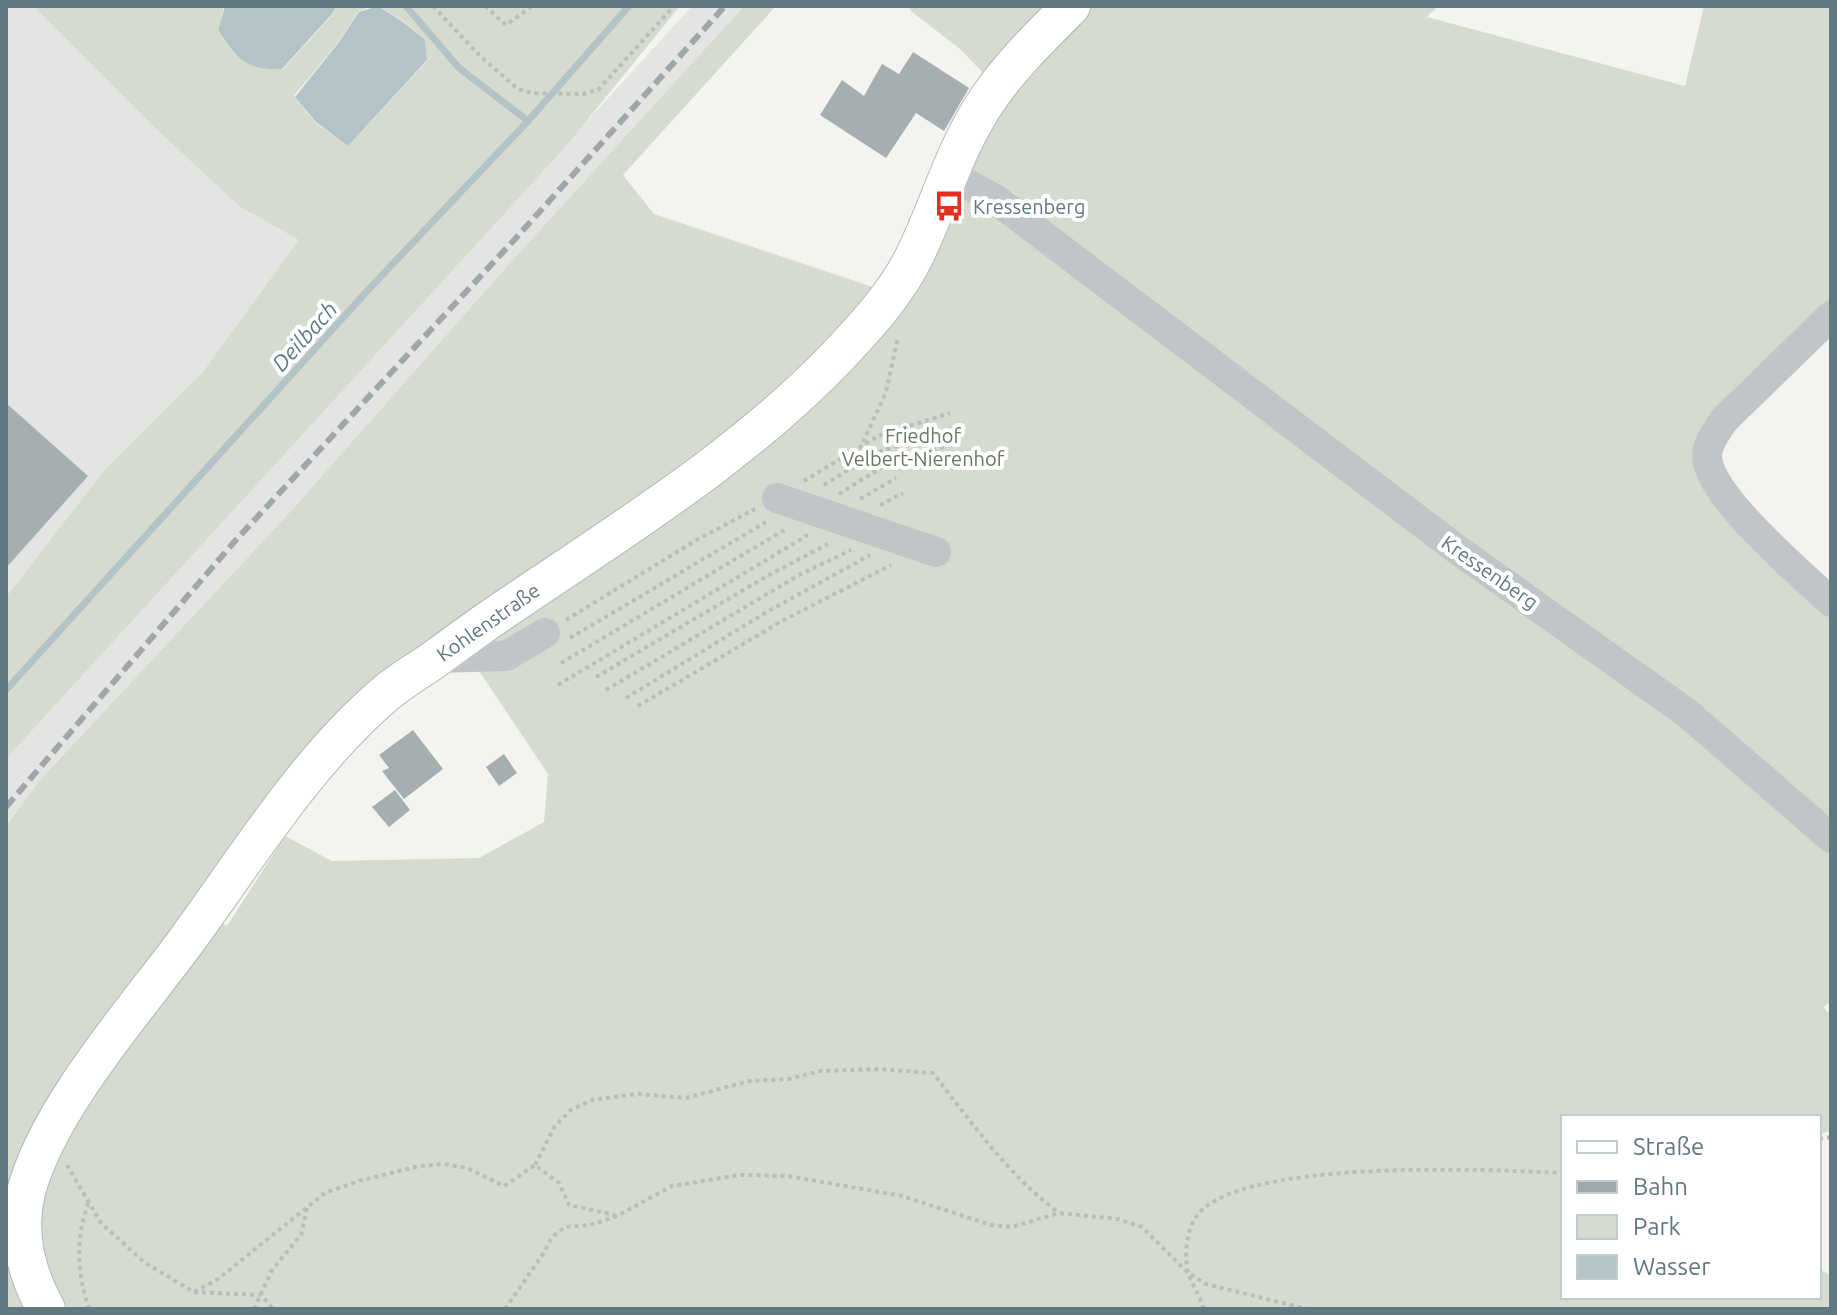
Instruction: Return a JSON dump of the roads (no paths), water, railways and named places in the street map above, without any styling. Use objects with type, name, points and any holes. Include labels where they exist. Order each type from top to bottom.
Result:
[{"type":"main road","name":"Kohlenstraße","points":[[46,1309],[26,1265],[22,1211],[48,1134],[93,1067],[321,757],[385,693],[684,487],[787,404],[878,314],[914,257],[967,135],[990,96],[1042,34],[1071,6]]},
{"type":"street","name":"Kressenberg","points":[[949,174],[995,199],[1455,548],[1687,713],[1831,838]]},
{"type":"street","points":[[1831,316],[1724,420],[1713,437],[1707,456],[1712,477],[1728,500],[1831,602]]},
{"type":"street","points":[[437,658],[506,656],[552,638]]},
{"type":"water","points":[[225,6],[336,6],[282,69],[270,69],[244,61],[224,40],[218,30]]},
{"type":"water","points":[[378,6],[425,40],[427,60],[348,146],[316,122],[295,97],[359,12]]},
{"type":"waterway","points":[[406,6],[459,68],[528,121]]},
{"type":"waterway","name":"Deilbach","points":[[6,690],[369,289],[528,121],[629,6]]},
{"type":"railway","points":[[6,807],[235,541],[515,239],[725,6]]},
{"type":"place","name":"Kressenberg","points":[[949,206]]},
{"type":"park label","name":"Friedhof Velbert-Nierenhof","points":[[923,446]]}]
